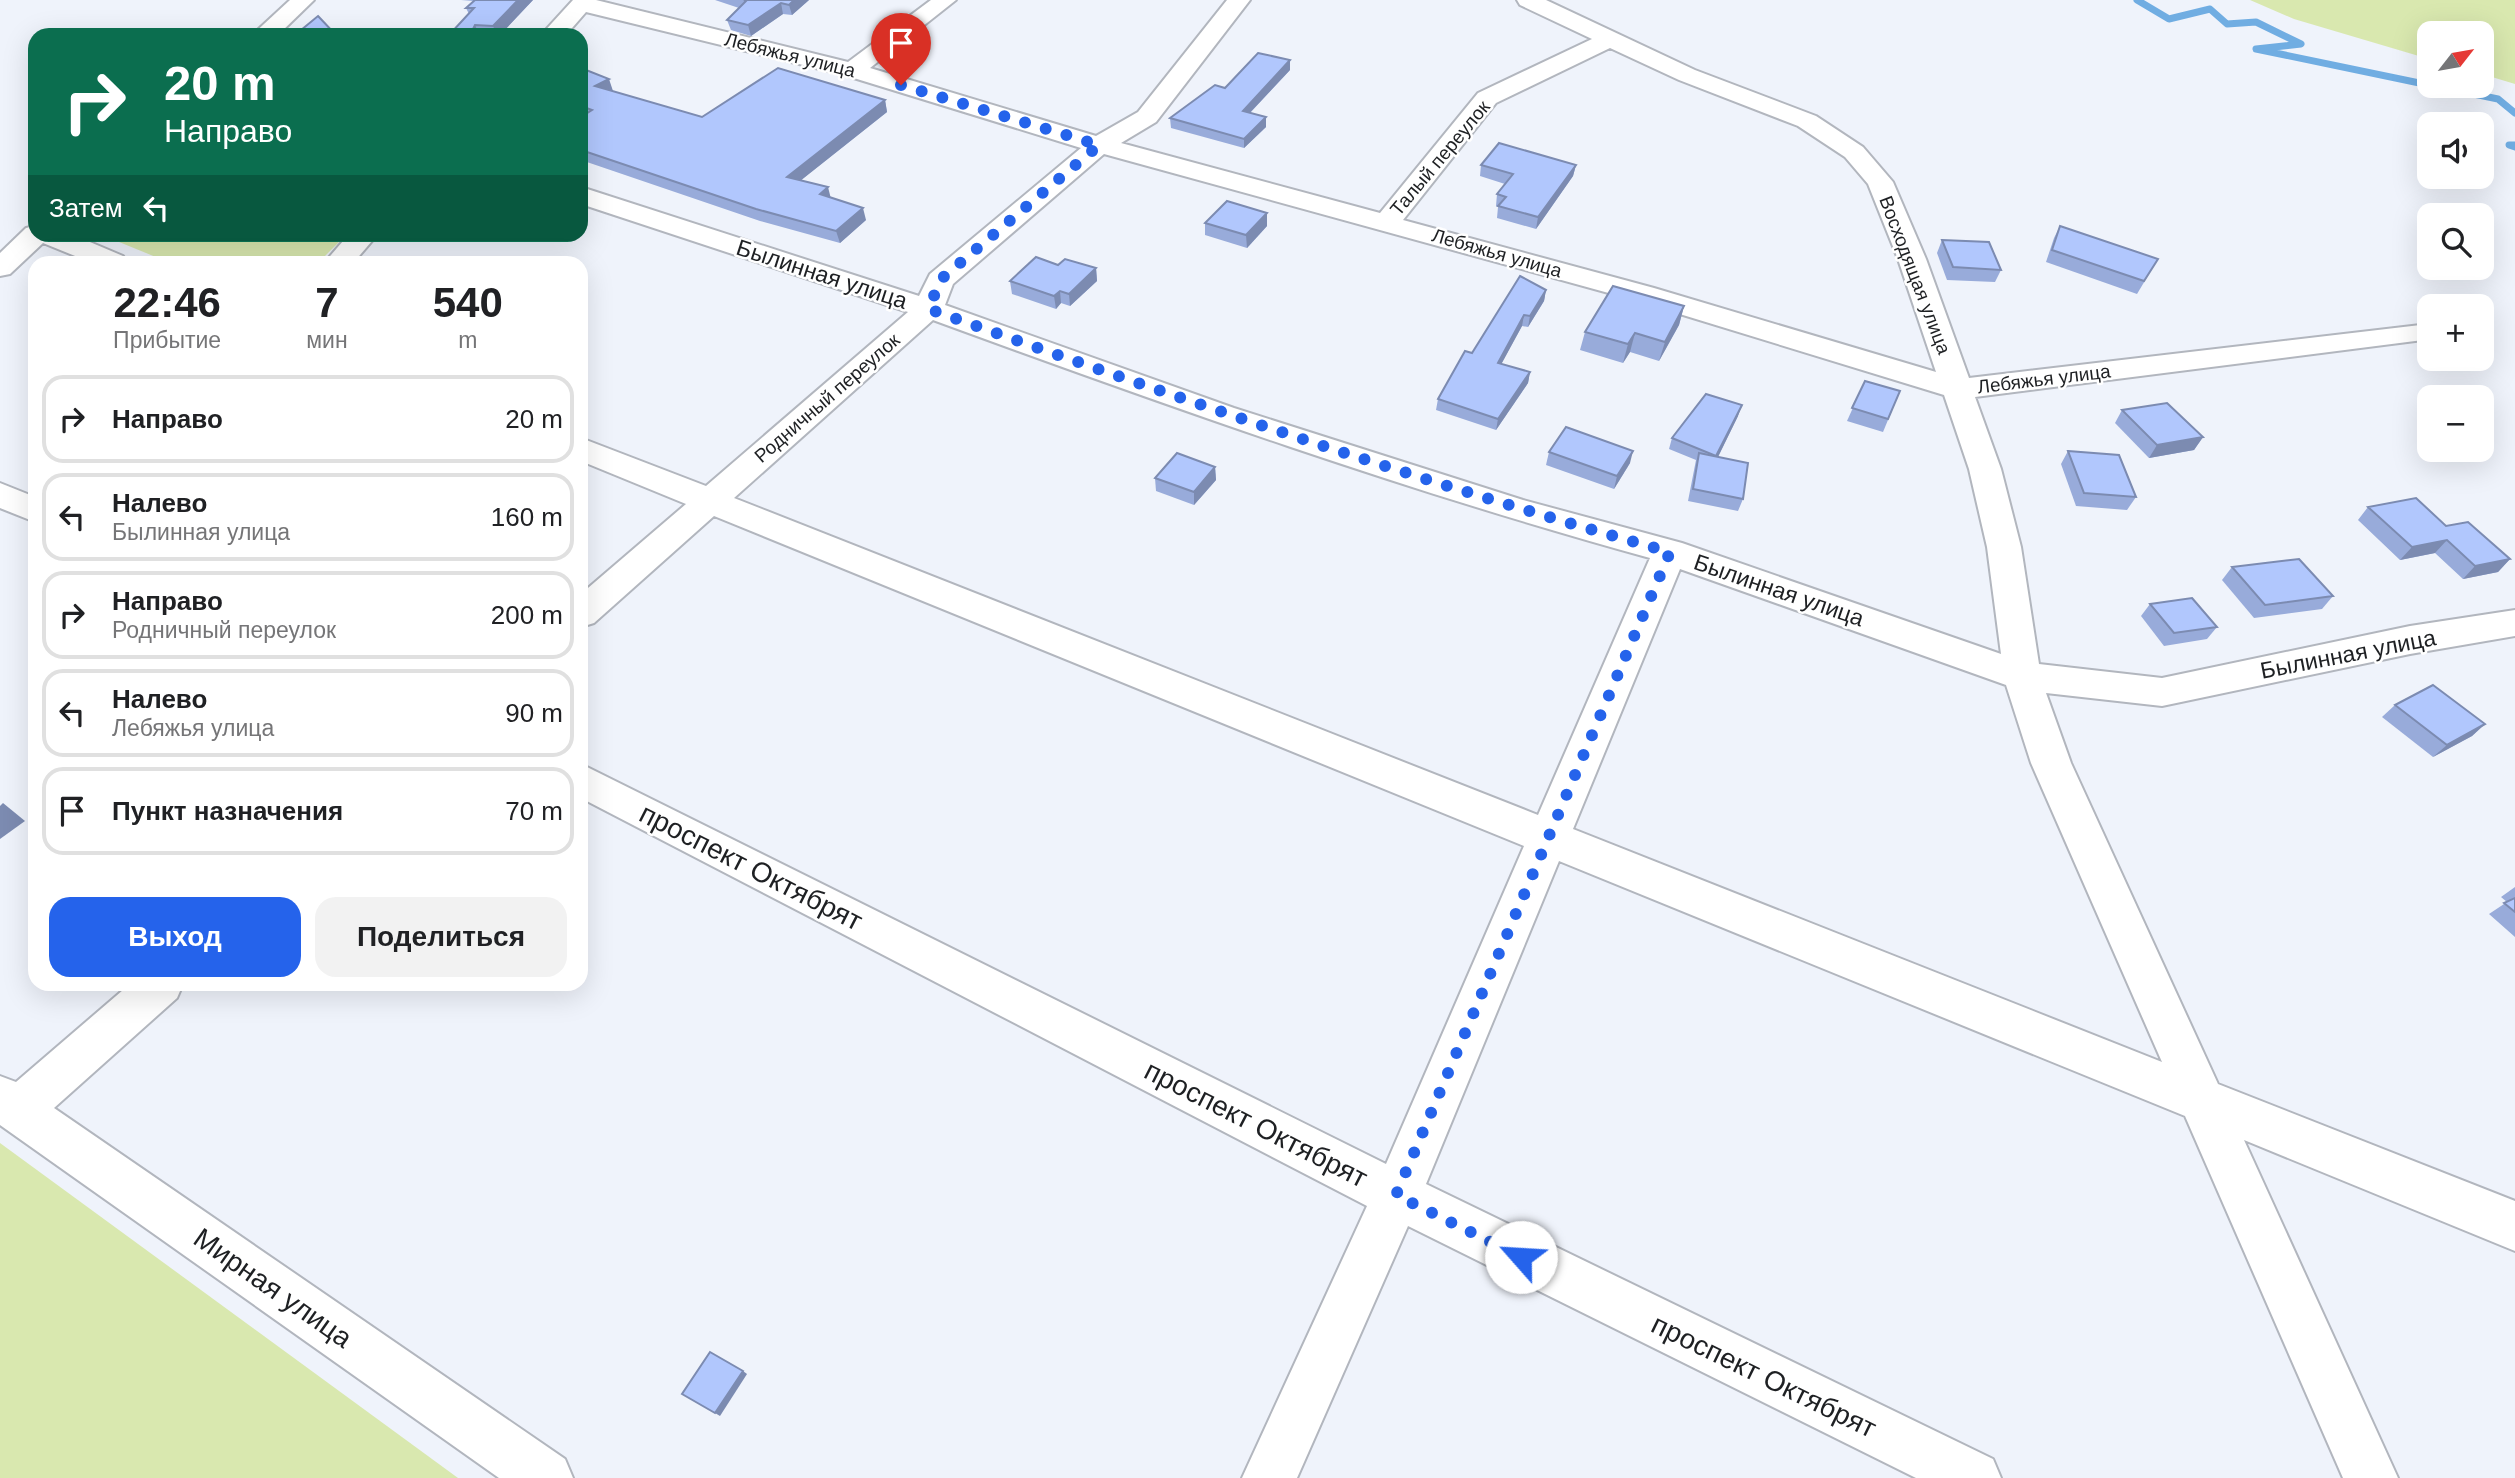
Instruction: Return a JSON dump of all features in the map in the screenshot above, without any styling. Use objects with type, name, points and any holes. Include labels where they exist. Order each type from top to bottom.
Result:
[{"type":"street","points":[[272,28],[303,0]]},
{"type":"street","points":[[852,70],[945,0]]},
{"type":"street","name":"Родничный переулок","points":[[588,608],[929,309],[940,280],[1099,145],[1147,117],[1239,0]]},
{"type":"street","name":"Восходящая улица","points":[[1528,0],[1687,75],[1807,121],[1854,152],[1880,182],[1958,389],[1985,469],[2004,547],[2022,676],[2051,763],[2371,1478]]},
{"type":"street","points":[[559,28],[583,2]]},
{"type":"street","name":"Лебяжья улица","points":[[583,2],[852,70],[1099,145],[1644,294],[1958,389],[2417,332]]},
{"type":"street","name":"Талый переулок","points":[[1387,222],[1487,98],[1608,40]]},
{"type":"street","name":"Былинная улица","points":[[588,197],[929,309],[1223,415],[1514,509],[1670,552],[2022,676],[2162,692],[2410,640],[2515,623]]},
{"type":"street","points":[[0,268],[28,242]]},
{"type":"street","points":[[65,242],[99,256]]},
{"type":"street","points":[[345,256],[358,242]]},
{"type":"street","points":[[588,452],[712,499],[1548,839],[2515,1226]]},
{"type":"street","points":[[0,494],[28,508]]},
{"type":"street","points":[[1269,1478],[1396,1195],[1670,552]]},
{"type":"street","name":"проспект Октябрят","points":[[588,784],[1396,1195],[1973,1478]]},
{"type":"street","points":[[9,1104],[152,991]]},
{"type":"street","name":"Мирная улица","points":[[9,1104],[547,1478]]},
{"type":"green space","points":[[2250,0],[2515,0],[2515,84],[2494,78],[2494,21],[2417,21],[2417,55],[2294,19]]},
{"type":"green space","points":[[119,242],[339,242],[325,256],[153,256]]},
{"type":"green space","points":[[0,1143],[458,1478],[0,1478]]},
{"type":"building","points":[[475,0],[518,0],[493,26],[455,28],[474,8],[466,8]]},
{"type":"building","points":[[744,0],[794,0],[789,5],[781,3],[748,25],[727,20],[746,1]]},
{"type":"building","points":[[318,16],[329,28],[303,28]]},
{"type":"building","points":[[1258,53],[1290,60],[1243,111],[1266,117],[1244,139],[1170,118],[1215,85],[1225,88]]},
{"type":"building","points":[[778,68],[885,100],[787,177],[828,187],[820,194],[863,208],[836,231],[756,209],[588,152],[588,113],[592,110],[588,109],[588,71],[609,79],[595,86],[702,117]]},
{"type":"building","points":[[1499,143],[1576,165],[1538,217],[1498,206],[1506,197],[1497,194],[1513,174],[1481,165]]},
{"type":"building","points":[[1227,201],[1267,213],[1246,235],[1205,223]]},
{"type":"building","points":[[2060,226],[2158,259],[2144,281],[2052,250]]},
{"type":"building","points":[[1942,240],[1989,242],[2001,270],[1953,267]]},
{"type":"building","points":[[1036,257],[1058,265],[1065,259],[1096,268],[1069,294],[1060,291],[1054,296],[1010,281]]},
{"type":"building","points":[[1520,276],[1546,290],[1530,316],[1524,315],[1498,363],[1530,372],[1498,419],[1438,399],[1465,351],[1472,353]]},
{"type":"building","points":[[1613,286],[1684,306],[1665,342],[1635,333],[1628,344],[1585,332]]},
{"type":"building","points":[[1865,381],[1900,391],[1888,419],[1852,408]]},
{"type":"building","points":[[1706,394],[1742,405],[1716,456],[1672,438]]},
{"type":"building","points":[[2167,403],[2203,437],[2157,445],[2122,410]]},
{"type":"building","points":[[1566,427],[1633,451],[1617,476],[1549,452]]},
{"type":"building","points":[[2068,451],[2119,455],[2136,497],[2084,493]]},
{"type":"building","points":[[1177,453],[1215,467],[1194,492],[1155,478]]},
{"type":"building","points":[[1699,453],[1748,463],[1743,499],[1693,489]]},
{"type":"building","points":[[2416,498],[2446,526],[2468,522],[2510,559],[2475,566],[2447,540],[2412,547],[2368,507]]},
{"type":"building","points":[[2299,559],[2333,596],[2265,605],[2232,567]]},
{"type":"building","points":[[2192,598],[2217,627],[2174,633],[2150,604]]},
{"type":"building","points":[[2433,685],[2485,724],[2447,745],[2395,705]]},
{"type":"building","points":[[2515,898],[2515,912],[2504,903]]},
{"type":"building","points":[[710,1352],[743,1371],[715,1413],[682,1394]]},
{"type":"waterway","points":[[2137,0],[2169,19],[2210,9],[2227,24],[2256,22],[2301,44],[2256,49],[2417,83]]},
{"type":"waterway","points":[[2493,98],[2515,113]]},
{"type":"waterway","points":[[2515,145],[2509,145],[2515,147]]},
{"type":"route","points":[[901,85],[1099,145],[940,280],[929,309],[1223,415],[1514,509],[1670,552],[1396,1195],[1521,1257]]}]
